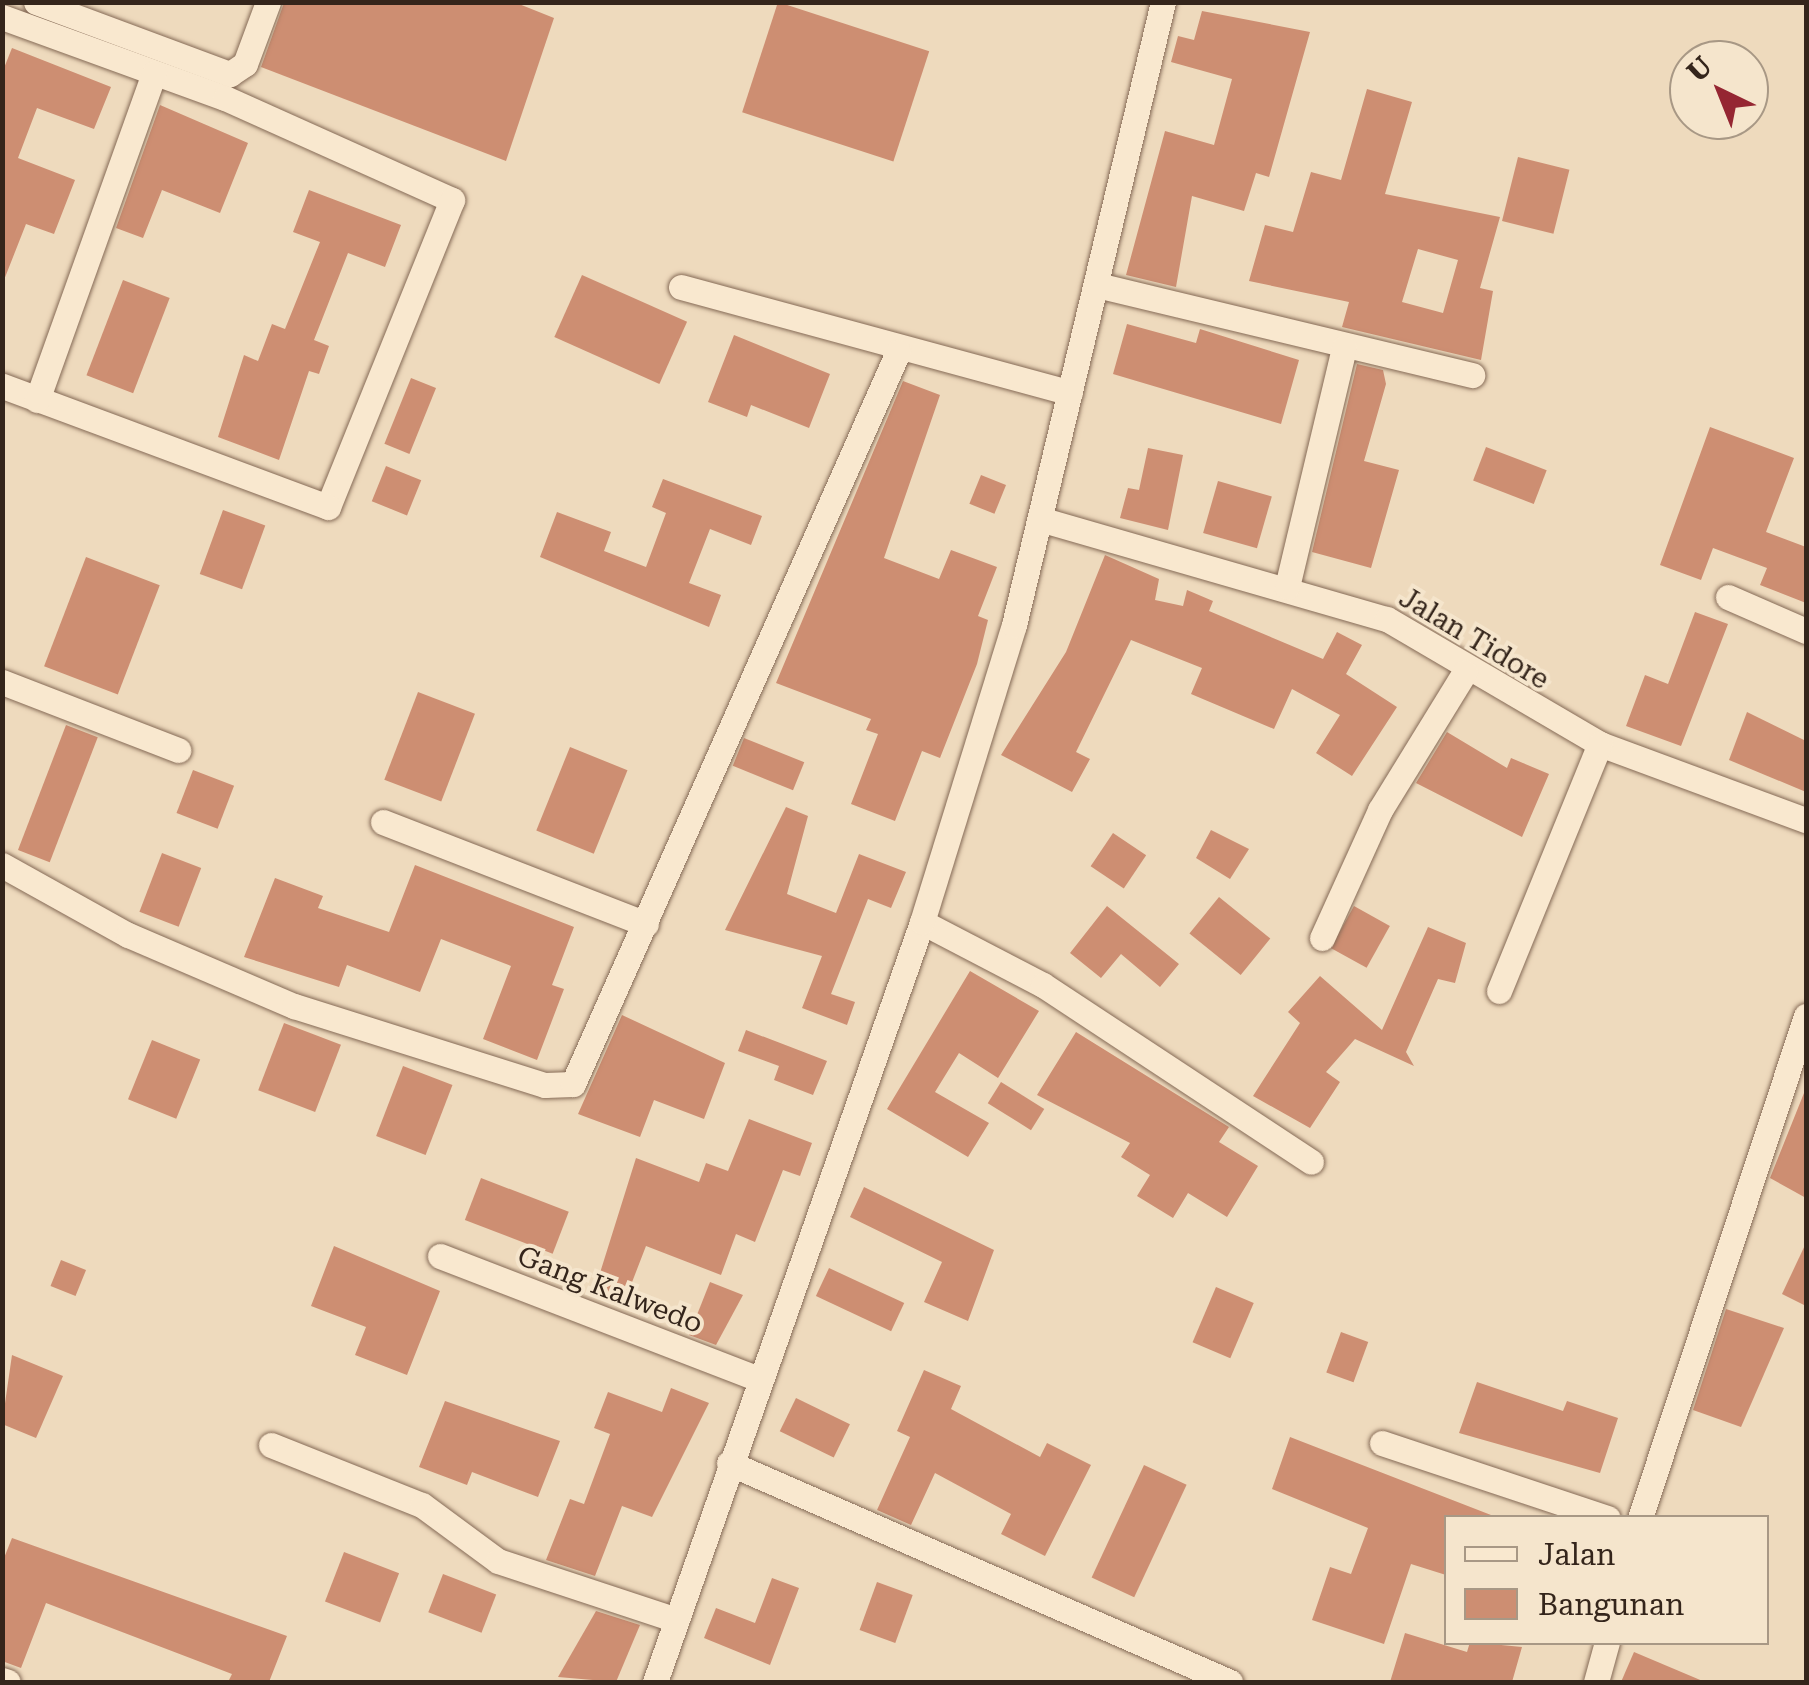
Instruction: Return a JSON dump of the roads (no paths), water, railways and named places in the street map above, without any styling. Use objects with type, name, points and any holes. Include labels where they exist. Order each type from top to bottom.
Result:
[{"type":"street","points":[[36,2],[77,10],[230,74],[245,64],[268,2]]},
{"type":"street","points":[[655,1682],[922,922],[1043,520],[1164,2]]},
{"type":"street","points":[[2,16],[439,188],[449,212],[328,507],[2,386]]},
{"type":"street","points":[[37,400],[154,73]]},
{"type":"street","points":[[1097,285],[1344,348],[1472,375]]},
{"type":"street","points":[[680,287],[898,352],[1070,394]]},
{"type":"street","points":[[1287,587],[1344,348]]},
{"type":"street","points":[[2,865],[128,935],[294,1006],[562,1089],[583,1069],[898,352]]},
{"type":"street","name":"Jalan Tidore","points":[[1043,520],[1287,587],[1387,619],[1465,672],[1600,744],[1806,820]]},
{"type":"street","points":[[1728,597],[1806,632]]},
{"type":"street","points":[[1322,938],[1380,810],[1465,672]]},
{"type":"street","points":[[2,682],[178,750]]},
{"type":"street","points":[[1498,992],[1600,744]]},
{"type":"street","points":[[383,822],[646,924]]},
{"type":"street","points":[[922,922],[1044,986],[1310,1162]]},
{"type":"street","points":[[1641,1515],[1806,1016]]},
{"type":"street","name":"Gang Kalwedo","points":[[440,1256],[759,1379]]},
{"type":"street","points":[[1382,1443],[1599,1515]]},
{"type":"street","points":[[272,1445],[422,1505],[498,1561],[676,1620]]},
{"type":"street","points":[[729,1463],[1230,1682]]},
{"type":"street","points":[[1596,1682],[1606,1645]]}]
